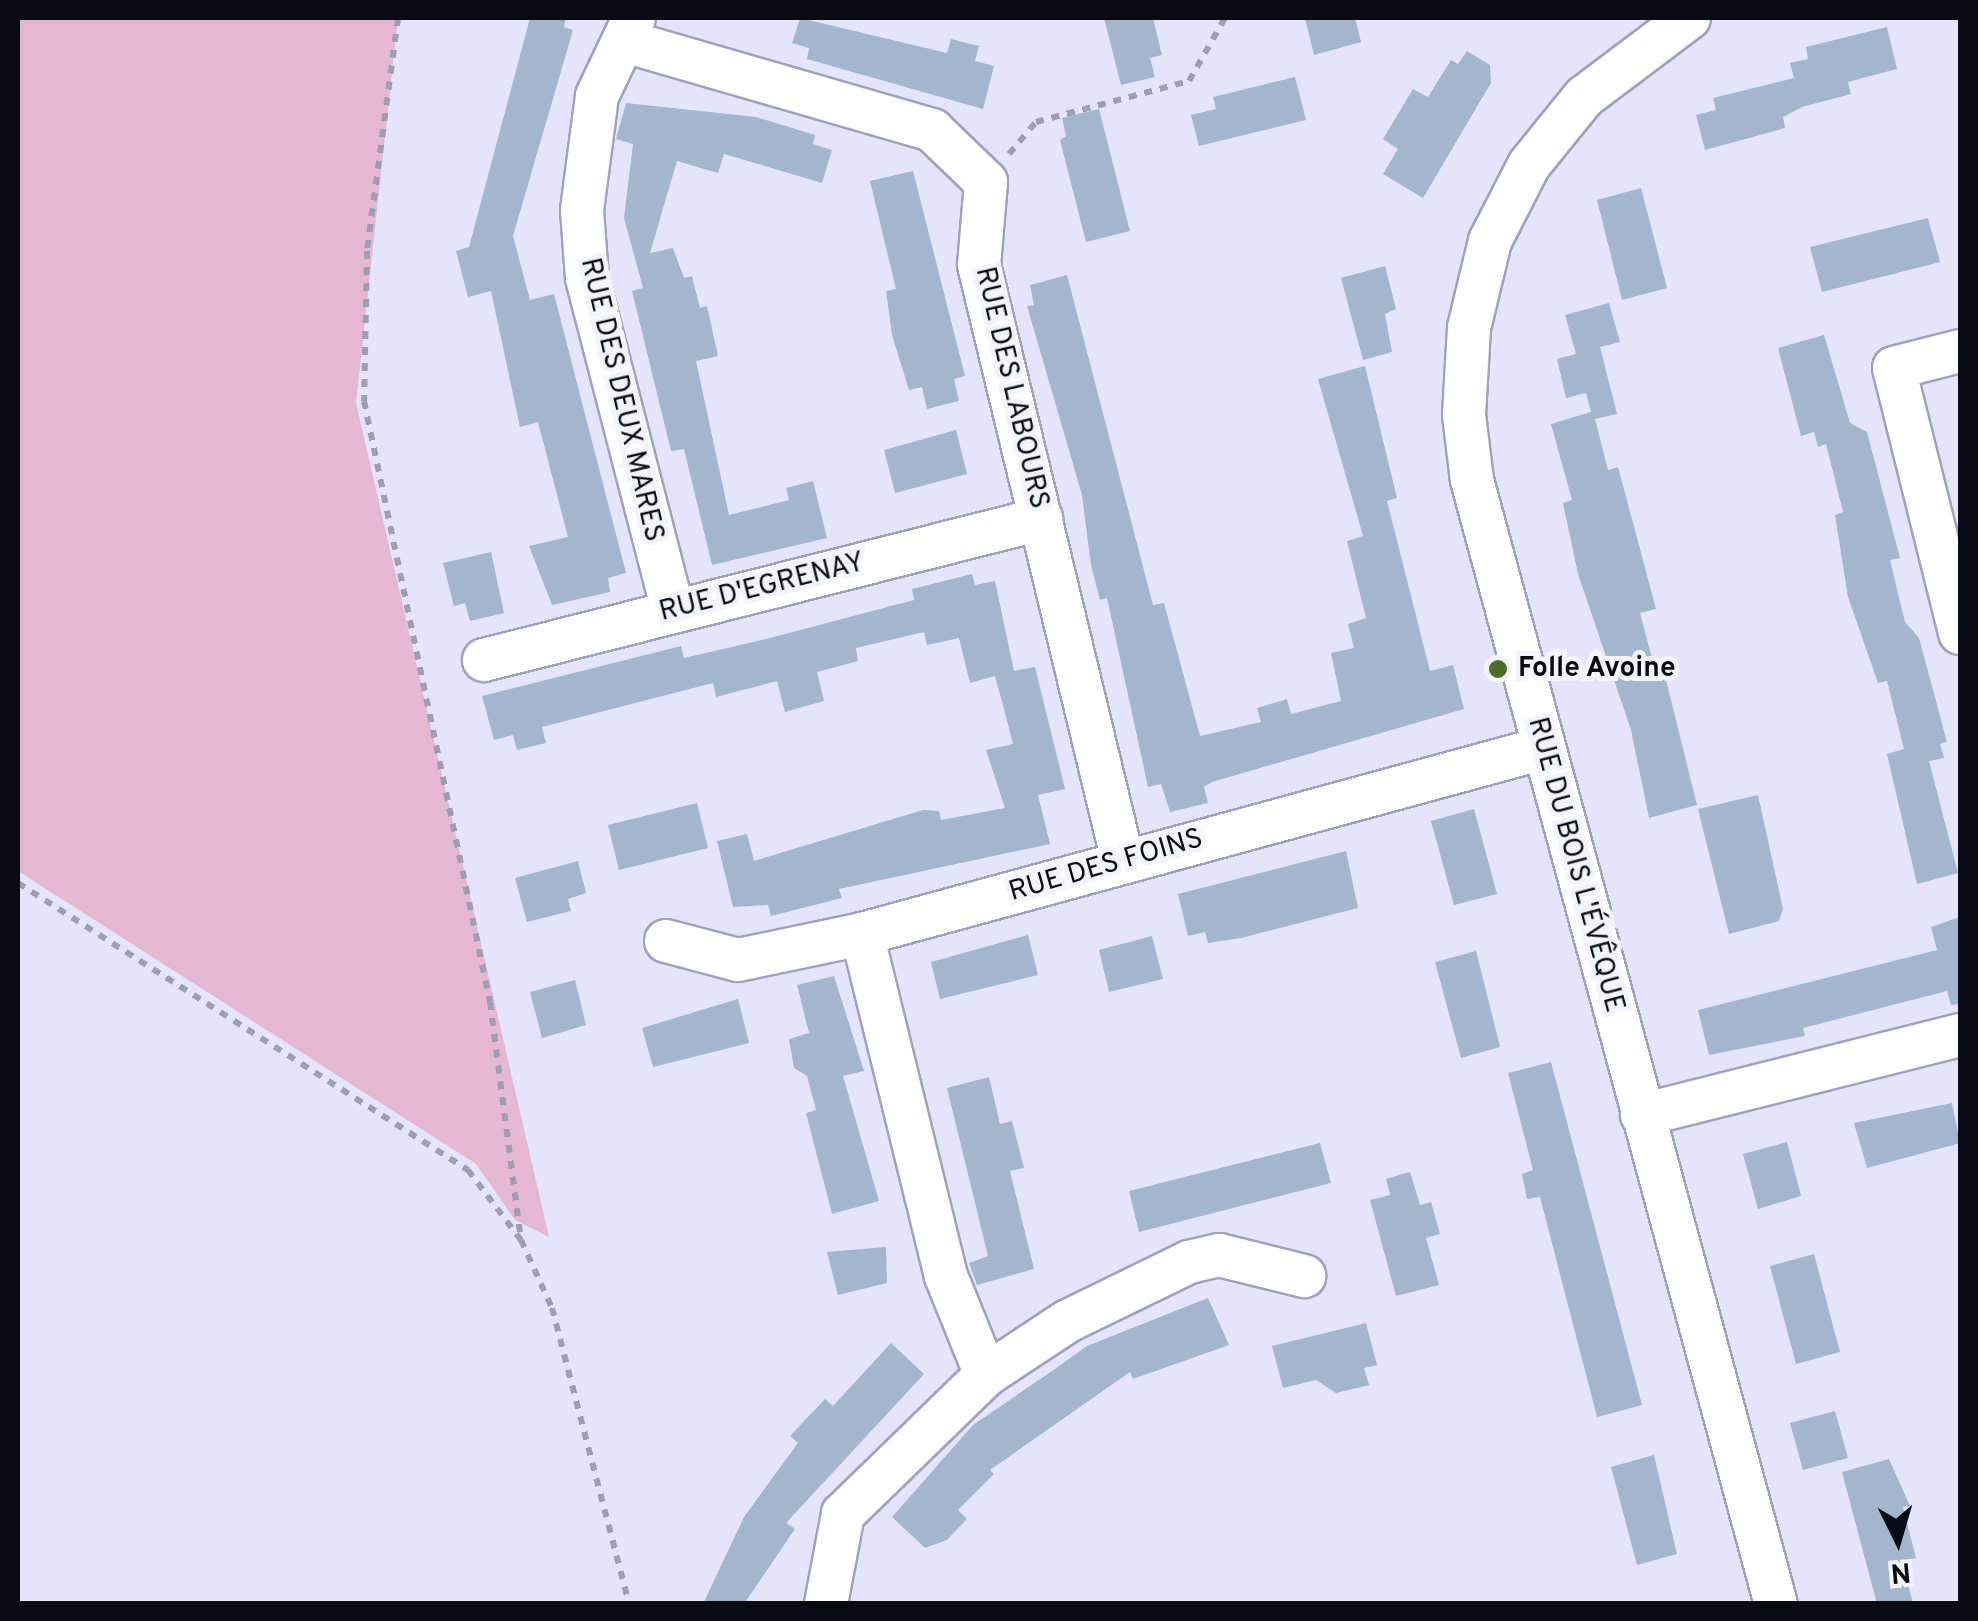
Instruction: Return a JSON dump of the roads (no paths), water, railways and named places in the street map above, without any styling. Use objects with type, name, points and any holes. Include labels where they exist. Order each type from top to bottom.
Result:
[{"type":"street","name":"RUE DU BOIS L'ÉVÊQUE","points":[[1665,24],[1584,97],[1529,166],[1490,241],[1469,328],[1464,415],[1472,480],[1776,1604]]},
{"type":"street","name":"RUE DES LABOURS","points":[[629,29],[932,130],[986,182],[979,265],[1123,860]]},
{"type":"street","name":"RUE DES DEUX MARES","points":[[629,29],[597,96],[590,134],[586,261],[672,610]]},
{"type":"street","points":[[1960,351],[1894,368],[1960,632]]},
{"type":"street","name":"RUE D'EGRENAY","points":[[484,660],[1041,519]]},
{"type":"street","name":"RUE DES FOINS","points":[[666,941],[738,960],[862,934],[1544,748]]},
{"type":"street","points":[[862,934],[946,1276],[986,1374]]},
{"type":"street","points":[[1642,1115],[1960,1035]]},
{"type":"street","points":[[826,1604],[844,1514],[986,1374],[1068,1321],[1189,1262],[1219,1255],[1304,1276]]},
{"type":"place","name":"Folle Avoine","points":[[1498,669]]}]
